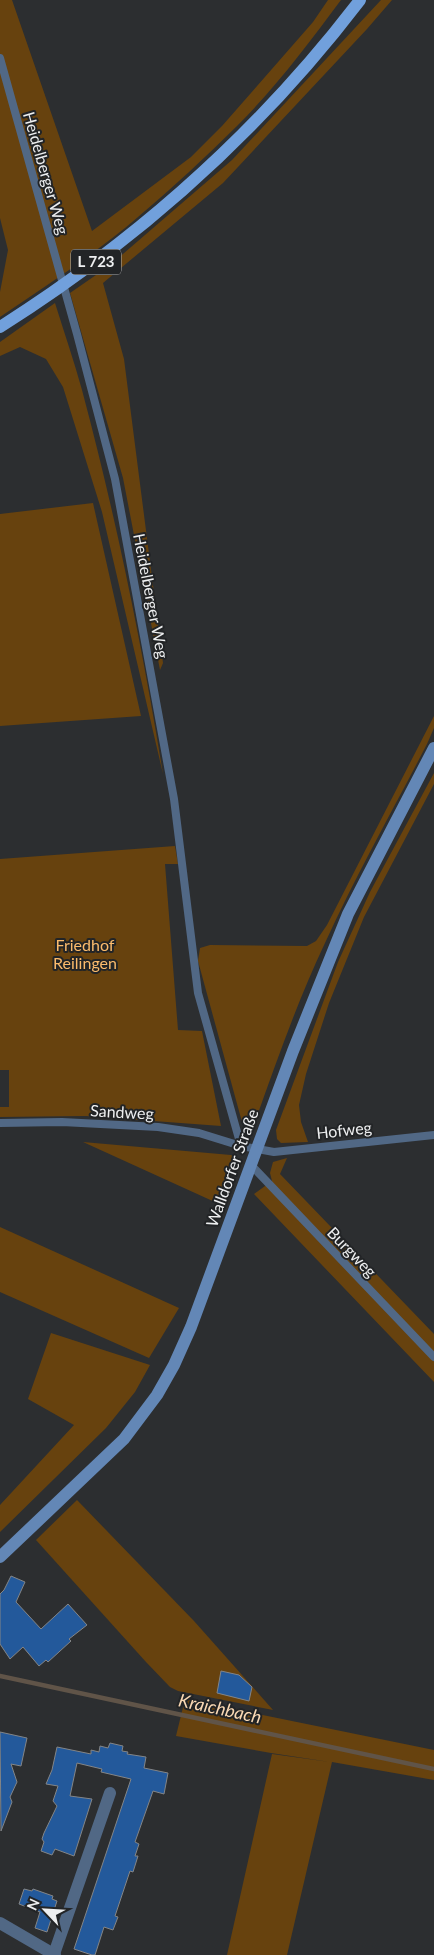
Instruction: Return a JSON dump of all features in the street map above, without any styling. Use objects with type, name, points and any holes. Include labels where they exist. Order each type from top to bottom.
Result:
[{"type":"main road","name":"L 723","points":[[0,327],[43,300],[101,259],[186,189],[304,70],[360,0]]},
{"type":"street","name":"Walldorfer Straße","points":[[0,1557],[124,1439],[157,1395],[174,1365],[191,1327],[316,992],[348,914],[434,748]]},
{"type":"street","points":[[0,1923],[54,1955],[110,1793]]},
{"type":"lane","name":"Heidelberger Weg","points":[[0,58],[77,334],[115,480],[174,799],[198,993],[241,1146]]},
{"type":"lane","name":"Sandweg","points":[[0,1123],[62,1122],[158,1127],[199,1133],[256,1150]]},
{"type":"lane","name":"Hofweg","points":[[256,1150],[274,1152],[434,1135]]},
{"type":"lane","name":"Burgweg","points":[[251,1165],[434,1357]]},
{"type":"green space","points":[[0,0],[12,0],[92,231],[191,157],[222,126],[313,22],[328,0],[341,0],[266,95],[201,161],[122,231],[0,317],[0,292],[8,250],[0,218]]},
{"type":"green space","points":[[381,0],[392,0],[223,183],[103,283],[124,359],[163,663],[160,670],[123,478],[70,293],[109,266],[232,160]]},
{"type":"green space","points":[[55,303],[82,390],[117,533],[137,629],[163,774],[102,512],[63,387],[46,359],[20,347],[0,356],[0,342]]},
{"type":"green space","points":[[93,503],[141,716],[0,726],[0,514]]},
{"type":"green space","points":[[434,716],[434,728],[427,744],[349,892],[315,965],[288,1030],[256,1119],[251,1123],[242,1122],[198,961],[200,948],[210,945],[307,946],[316,941],[327,925]]},
{"type":"green space","points":[[434,773],[434,784],[364,917],[329,1003],[306,1074],[299,1105],[301,1122],[308,1142],[281,1143],[277,1139],[276,1130],[338,962],[370,892]]},
{"type":"green space","name":"Friedhof Reilingen","points":[[175,846],[178,864],[165,864],[178,1030],[202,1031],[221,1126],[86,1116],[0,1117],[0,1107],[9,1107],[9,1070],[0,1070],[0,859]]},
{"type":"green space","points":[[83,1142],[231,1155],[234,1157],[217,1203]]},
{"type":"green space","points":[[287,1158],[280,1174],[434,1334],[434,1382],[254,1194],[272,1181],[270,1173],[273,1162]]},
{"type":"green space","points":[[0,1227],[179,1308],[149,1358],[0,1292]]},
{"type":"green space","points":[[51,1333],[150,1365],[135,1392],[106,1428],[0,1532],[0,1505],[74,1425],[28,1399]]},
{"type":"green space","points":[[77,1500],[194,1621],[273,1710],[178,1691],[170,1687],[146,1662],[36,1540]]},
{"type":"green space","points":[[185,1699],[434,1750],[434,1780],[332,1762],[287,1955],[227,1955],[272,1754],[330,1762],[176,1736]]},
{"type":"building","points":[[11,1576],[25,1582],[16,1602],[41,1629],[68,1604],[87,1625],[69,1639],[71,1641],[48,1662],[46,1660],[39,1666],[23,1647],[10,1659],[0,1644],[0,1594]]},
{"type":"building","points":[[221,1671],[239,1675],[252,1687],[249,1701],[217,1693]]},
{"type":"building","points":[[0,1732],[27,1738],[21,1766],[11,1764],[17,1782],[10,1797],[12,1802],[1,1831]]},
{"type":"building","points":[[110,1743],[123,1746],[122,1751],[128,1752],[127,1754],[146,1757],[144,1768],[168,1773],[164,1794],[153,1791],[135,1842],[139,1844],[135,1856],[138,1856],[133,1872],[130,1871],[115,1916],[118,1917],[113,1930],[104,1927],[95,1955],[92,1955],[74,1949],[131,1779],[101,1772],[102,1769],[77,1763],[70,1796],[92,1799],[74,1856],[55,1849],[52,1855],[41,1851],[44,1833],[57,1806],[53,1801],[58,1786],[46,1784],[52,1770],[57,1747],[91,1754],[91,1750],[99,1752],[100,1746],[108,1748]]},
{"type":"building","points":[[24,1889],[32,1891],[33,1889],[53,1896],[52,1899],[57,1901],[47,1932],[35,1928],[40,1912],[19,1904]]},
{"type":"waterway","name":"Kraichbach","points":[[0,1676],[434,1769]]}]
